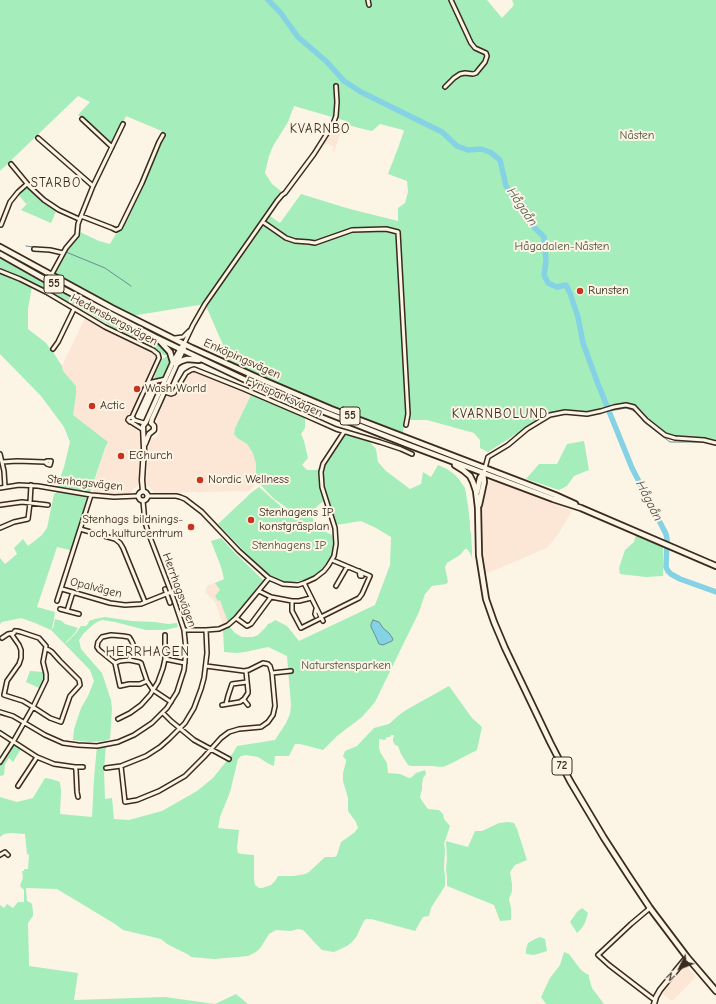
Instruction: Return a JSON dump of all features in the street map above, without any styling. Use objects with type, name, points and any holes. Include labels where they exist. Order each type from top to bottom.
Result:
[{"type":"main road","name":"Enköpingsvägen","points":[[0,247],[51,276],[173,338],[183,347],[205,361],[256,385],[444,458],[484,471]]},
{"type":"main road","name":"Enköpingsvägen","points":[[0,254],[155,337],[183,347],[484,471]]},
{"type":"main road","points":[[155,337],[170,352],[175,363],[189,359],[205,361]]},
{"type":"main road","points":[[444,458],[467,474],[473,482],[476,495]]},
{"type":"main road","name":"55","points":[[484,471],[493,477],[581,508],[716,566]]},
{"type":"main road","name":"55","points":[[484,471],[555,495],[570,501],[581,508]]},
{"type":"main road","name":"72","points":[[478,508],[484,482],[484,471]]},
{"type":"main road","name":"72","points":[[484,471],[480,478],[476,495],[478,508],[480,563],[486,599],[505,648],[570,781],[604,838],[650,908],[687,957],[716,991]]},
{"type":"main road","points":[[484,482],[493,477]]},
{"type":"street","points":[[368,0],[369,5]]},
{"type":"street","points":[[445,88],[460,74],[476,73],[485,62],[487,56],[486,52],[477,50],[473,46],[451,0]]},
{"type":"street","points":[[162,391],[193,325],[205,304],[282,195],[314,154],[333,124],[336,116],[336,86]]},
{"type":"street","points":[[82,119],[112,147]]},
{"type":"street","points":[[48,281],[63,253],[77,235],[80,217],[93,186],[123,124]]},
{"type":"street","points":[[11,164],[27,184],[51,205],[59,210],[116,230],[120,228],[163,135]]},
{"type":"street","points":[[38,138],[93,186]]},
{"type":"street","points":[[2,225],[10,202],[27,184]]},
{"type":"street","points":[[263,222],[286,238],[295,241],[315,242],[352,230],[386,229],[398,232],[407,407],[406,425]]},
{"type":"street","points":[[34,249],[63,253]]},
{"type":"street","name":"Hedensbergsvägen","points":[[0,271],[42,290],[105,327],[153,350],[158,354],[159,358],[132,419]]},
{"type":"street","points":[[53,349],[74,309]]},
{"type":"street","points":[[173,338],[185,336],[193,325]]},
{"type":"street","points":[[175,363],[166,379],[152,419],[142,426],[144,448],[142,480],[143,492],[148,496],[176,496],[185,499],[202,512],[239,551],[269,578],[283,584],[298,585],[315,578],[320,575],[332,560],[336,537],[335,528],[322,487],[322,467],[344,432]]},
{"type":"street","name":"Fyrisparksvägen","points":[[162,391],[174,394],[186,373],[194,369],[344,432],[401,448],[412,454]]},
{"type":"street","points":[[148,383],[166,379]]},
{"type":"street","points":[[484,471],[488,457],[508,445],[527,429],[550,415],[565,412],[587,414],[626,405],[634,407],[646,420],[665,435],[675,438],[704,440],[716,443]]},
{"type":"street","points":[[132,419],[154,425],[144,448]]},
{"type":"street","points":[[132,419],[146,434],[149,434]]},
{"type":"street","points":[[0,454],[5,487]]},
{"type":"street","points":[[2,462],[17,460],[45,462]]},
{"type":"street","name":"Stenhagsvägen","points":[[0,528],[14,522],[28,519],[31,485]]},
{"type":"street","name":"Stenhagsvägen","points":[[0,488],[31,485],[91,495],[114,497],[138,496]]},
{"type":"street","points":[[143,492],[139,493],[139,499],[143,501],[147,499],[148,496]]},
{"type":"street","name":"Opalvägen","points":[[58,601],[91,495]]},
{"type":"street","name":"Herrhagsvägen","points":[[0,712],[13,716],[45,735],[63,742],[78,745],[97,746],[118,742],[134,735],[152,723],[163,713],[171,702],[179,685],[185,663],[186,650],[184,630],[148,532],[143,501]]},
{"type":"street","points":[[0,505],[17,502],[30,502],[48,505]]},
{"type":"street","points":[[80,529],[114,539],[120,543],[145,602]]},
{"type":"street","points":[[292,601],[292,611],[301,628],[322,619],[360,596],[370,576],[332,560]]},
{"type":"street","points":[[336,586],[347,567]]},
{"type":"street","points":[[358,571],[360,576],[362,576]]},
{"type":"street","points":[[184,630],[220,629],[228,625],[236,618],[269,578]]},
{"type":"street","points":[[304,583],[322,619]]},
{"type":"street","name":"Opalvägen","points":[[62,589],[116,604],[130,605],[145,602],[171,592]]},
{"type":"street","points":[[165,589],[170,603]]},
{"type":"street","points":[[259,591],[271,597],[292,601],[300,601],[311,598]]},
{"type":"street","points":[[67,611],[72,592]]},
{"type":"street","points":[[236,618],[247,626],[251,624],[271,597]]},
{"type":"street","points":[[60,609],[79,614]]},
{"type":"street","points":[[316,609],[316,616]]},
{"type":"street","points":[[106,768],[121,766],[154,751],[170,740],[188,720],[201,689],[206,666],[206,630]]},
{"type":"street","points":[[0,762],[25,723],[46,680],[43,662],[46,646],[39,638],[17,631],[2,638]]},
{"type":"street","points":[[4,695],[7,681],[19,664],[21,658],[21,650],[12,635],[14,633]]},
{"type":"street","points":[[129,660],[133,644],[129,637],[111,635],[102,637],[98,642],[97,647],[99,650],[115,663],[120,686],[140,684],[147,681]]},
{"type":"street","points":[[118,719],[141,705],[154,690],[161,676],[165,659],[164,635]]},
{"type":"street","points":[[0,694],[23,702],[50,718],[61,722],[70,696],[80,685],[78,680],[52,652],[46,649]]},
{"type":"street","points":[[165,659],[185,663]]},
{"type":"street","points":[[115,663],[129,660],[141,663],[147,681],[154,690],[171,702]]},
{"type":"street","points":[[121,766],[125,802],[138,800],[165,788],[185,776],[221,738],[229,732],[239,729],[261,727],[270,719],[274,711],[276,701],[270,666],[260,664],[246,670],[239,671],[206,666]]},
{"type":"street","points":[[222,705],[244,700],[248,693],[246,670]]},
{"type":"street","points":[[272,673],[291,671]]},
{"type":"street","points":[[228,680],[232,684]]},
{"type":"street","points":[[232,684],[247,682]]},
{"type":"street","points":[[226,704],[232,684]]},
{"type":"street","points":[[244,700],[248,705]]},
{"type":"street","points":[[163,713],[194,740],[229,759]]},
{"type":"street","points":[[0,733],[36,757],[54,764],[83,767]]},
{"type":"street","points":[[18,786],[36,757]]},
{"type":"street","points":[[75,767],[78,797]]},
{"type":"street","points":[[0,855],[5,852],[8,855]]},
{"type":"street","points":[[650,908],[598,955],[655,1002],[660,990],[687,957]]},
{"type":"shaded area","points":[[334,123],[342,129],[334,152],[332,151],[334,146],[331,146],[328,143],[326,145],[322,143]]},
{"type":"shaded area","points":[[86,316],[153,350],[159,356],[132,417],[138,422],[135,428],[141,436],[141,439],[139,485],[133,489],[130,495],[93,494],[94,484],[108,442],[72,415],[76,386],[63,371],[62,366]]},
{"type":"shaded area","points":[[194,369],[252,392],[235,428],[234,434],[237,438],[257,450],[267,460],[250,491],[154,493],[151,488],[146,485],[149,440],[157,437],[159,432],[160,429],[157,423],[157,418],[167,393],[174,393],[183,376]]},
{"type":"shaded area","points":[[491,480],[526,492],[572,511],[559,533],[547,548],[483,575],[480,527],[483,495],[486,484]]},
{"type":"shaded area","points":[[220,581],[240,602],[231,620],[223,624],[215,602],[205,592],[207,586]]},
{"type":"shaded area","points":[[684,963],[696,977],[672,1001],[660,992]]},
{"type":"green space","name":"Hågadalen-Nåsten","points":[[0,0],[487,0],[502,18],[514,5],[512,0],[716,0],[716,444],[670,438],[634,409],[625,405],[606,413],[588,416],[556,414],[546,418],[519,438],[516,434],[488,452],[480,448],[480,440],[474,433],[427,420],[408,420],[404,426],[403,433],[399,432],[266,379],[231,363],[205,304],[131,316],[52,274],[63,253],[78,231],[99,241],[110,244],[132,205],[164,132],[126,116],[112,147],[78,115],[90,102],[78,96],[0,171]],"holes":[[[294,106],[346,121],[345,124],[372,131],[380,124],[404,131],[388,174],[407,181],[408,192],[405,203],[398,208],[398,221],[350,209],[301,194],[280,223],[266,213],[281,191],[272,184],[265,173],[269,156],[273,146],[288,122]]]},
{"type":"green space","points":[[27,185],[57,209],[51,223],[21,210],[33,200],[26,204],[18,194]]},
{"type":"green space","points":[[0,258],[79,302],[153,339],[169,353],[163,355],[161,352],[143,341],[114,328],[11,272],[0,268]]},
{"type":"green space","points":[[0,271],[32,286],[28,309],[28,329],[45,342],[62,366],[63,371],[76,386],[73,415],[108,442],[90,493],[57,487],[70,442],[64,427],[41,396],[0,354]]},
{"type":"green space","points":[[170,355],[171,362],[165,375],[154,381],[162,359]]},
{"type":"green space","points":[[251,395],[305,418],[305,428],[301,434],[308,458],[302,465],[307,470],[317,470],[344,435],[368,440],[376,449],[378,462],[386,471],[410,489],[421,484],[423,472],[431,477],[438,465],[447,469],[458,478],[465,488],[472,551],[472,558],[467,549],[465,549],[460,555],[447,563],[445,567],[448,582],[446,584],[432,586],[425,594],[419,612],[375,702],[362,717],[337,736],[323,750],[295,744],[289,756],[275,756],[274,766],[258,757],[246,755],[241,756],[238,759],[230,792],[220,817],[218,828],[239,830],[237,848],[238,853],[254,855],[255,885],[262,888],[271,885],[278,876],[294,876],[309,872],[325,857],[335,857],[341,842],[354,833],[358,828],[356,822],[348,811],[348,798],[343,781],[346,760],[343,756],[345,751],[357,746],[374,728],[389,724],[406,710],[449,686],[472,718],[482,727],[477,750],[443,767],[408,765],[398,746],[395,745],[393,741],[394,735],[387,737],[385,740],[379,739],[380,752],[387,763],[388,773],[400,774],[409,778],[416,773],[425,770],[426,774],[423,778],[420,797],[428,809],[439,810],[450,826],[444,844],[445,886],[431,908],[429,916],[423,917],[415,931],[366,919],[352,942],[334,952],[322,950],[303,930],[298,929],[291,931],[276,930],[269,934],[256,952],[248,956],[214,959],[191,957],[167,944],[161,939],[123,930],[57,889],[26,888],[27,901],[32,904],[33,912],[33,916],[28,923],[29,966],[78,973],[74,1000],[165,997],[215,1004],[0,1004],[0,905],[4,908],[7,904],[13,908],[18,902],[24,902],[24,890],[20,886],[23,878],[22,871],[24,871],[24,869],[28,869],[29,855],[27,854],[25,834],[11,833],[4,834],[0,837],[0,797],[17,802],[33,798],[45,778],[51,779],[60,782],[60,814],[92,817],[97,746],[106,745],[104,770],[105,799],[112,798],[114,819],[129,820],[162,811],[197,791],[213,778],[237,746],[275,740],[290,714],[291,705],[287,656],[268,647],[237,653],[224,652],[223,628],[228,625],[235,633],[242,637],[253,637],[258,635],[268,624],[275,620],[287,626],[299,641],[375,605],[390,565],[391,537],[361,521],[336,525],[329,502],[324,501],[318,505],[311,514],[315,523],[320,529],[332,535],[334,541],[332,554],[326,565],[316,575],[306,580],[286,582],[270,576],[218,524],[259,487],[286,511],[290,510],[274,499],[256,480],[256,464],[253,453],[247,444],[237,438],[234,434],[235,428]]},
{"type":"green space","points":[[584,441],[589,470],[574,476],[567,486],[559,490],[526,479],[539,464],[557,464],[567,444]]},
{"type":"green space","points":[[57,492],[88,496],[90,499],[74,551],[57,547],[37,607],[55,612],[52,628],[53,629],[55,619],[78,628],[66,643],[76,633],[81,626],[86,626],[89,621],[105,617],[168,624],[177,623],[178,627],[165,630],[146,630],[102,620],[95,623],[79,640],[81,649],[102,673],[111,700],[112,709],[110,739],[104,741],[89,742],[73,740],[74,729],[81,708],[94,681],[90,670],[51,630],[21,618],[2,622],[0,624],[0,558],[5,564],[17,554],[14,548],[23,539],[28,546],[42,535],[47,528],[54,494]]},
{"type":"green space","points":[[636,534],[663,547],[663,576],[646,577],[620,574],[619,568],[625,550],[634,542]]},
{"type":"green space","points":[[221,538],[263,580],[234,617],[228,622],[220,600],[218,601],[215,596],[220,590],[215,583],[224,579],[211,541]]},
{"type":"green space","points":[[30,671],[44,672],[44,681],[41,689],[26,682]]},
{"type":"green space","points":[[14,745],[21,749],[13,762],[9,758],[5,764],[4,775],[0,776],[0,765]]},
{"type":"green space","points":[[499,823],[514,823],[517,829],[527,860],[515,865],[510,872],[512,884],[512,891],[509,899],[511,920],[500,921],[494,905],[447,886],[446,841],[468,847],[475,831],[482,831]]},
{"type":"green space","points":[[582,908],[588,913],[585,923],[577,933],[570,922]]},
{"type":"green space","points":[[540,937],[545,939],[547,951],[534,955],[526,954],[528,943]]},
{"type":"green space","points":[[564,952],[569,954],[581,970],[589,975],[592,988],[604,1004],[546,1004],[541,997],[550,978],[560,965]]},
{"type":"green space","points":[[236,994],[248,1004],[215,1004]]},
{"type":"water","points":[[373,620],[379,622],[389,633],[393,639],[392,641],[383,645],[379,644],[371,627]]},
{"type":"waterway","name":"Hågaån","points":[[268,0],[280,12],[298,37],[327,62],[344,81],[361,92],[442,132],[457,146],[468,150],[481,149],[490,152],[500,160],[506,186],[525,208],[534,227],[544,237],[546,261],[544,275],[548,283],[557,287],[566,285],[570,293],[578,317],[583,343],[598,384],[632,468],[666,534],[666,567],[671,574],[680,579],[716,592]]},
{"type":"waterway","points":[[26,246],[42,248]]},
{"type":"waterway","points":[[55,250],[63,251]]},
{"type":"waterway","points":[[66,252],[105,268],[131,286]]},
{"type":"waterway","points":[[610,411],[626,408],[632,410],[637,413],[645,423],[670,442],[706,442],[716,445]]},
{"type":"place","name":"Runsten","points":[[580,291]]},
{"type":"place","name":"Wash World","points":[[137,389]]},
{"type":"place","name":"Actic","points":[[92,406]]},
{"type":"place","name":"EChurch","points":[[121,456]]},
{"type":"place","name":"Nordic Wellness","points":[[200,480]]},
{"type":"place","name":"Stenhagens IP konstgräsplan","points":[[251,520]]},
{"type":"place","name":"Stenhags bildnings- och kulturcentrum","points":[[191,527]]},
{"type":"district","name":"KVARNBO","points":[[320,129]]},
{"type":"district","name":"STARBO","points":[[56,183]]},
{"type":"district","name":"KVARNBOLUND","points":[[500,414]]},
{"type":"district","name":"HERRHAGEN","points":[[148,652]]},
{"type":"park label","name":"Nåsten","points":[[637,136]]},
{"type":"park label","name":"Stenhagens IP","points":[[289,546]]},
{"type":"park label","name":"Naturstensparken","points":[[346,666]]}]
